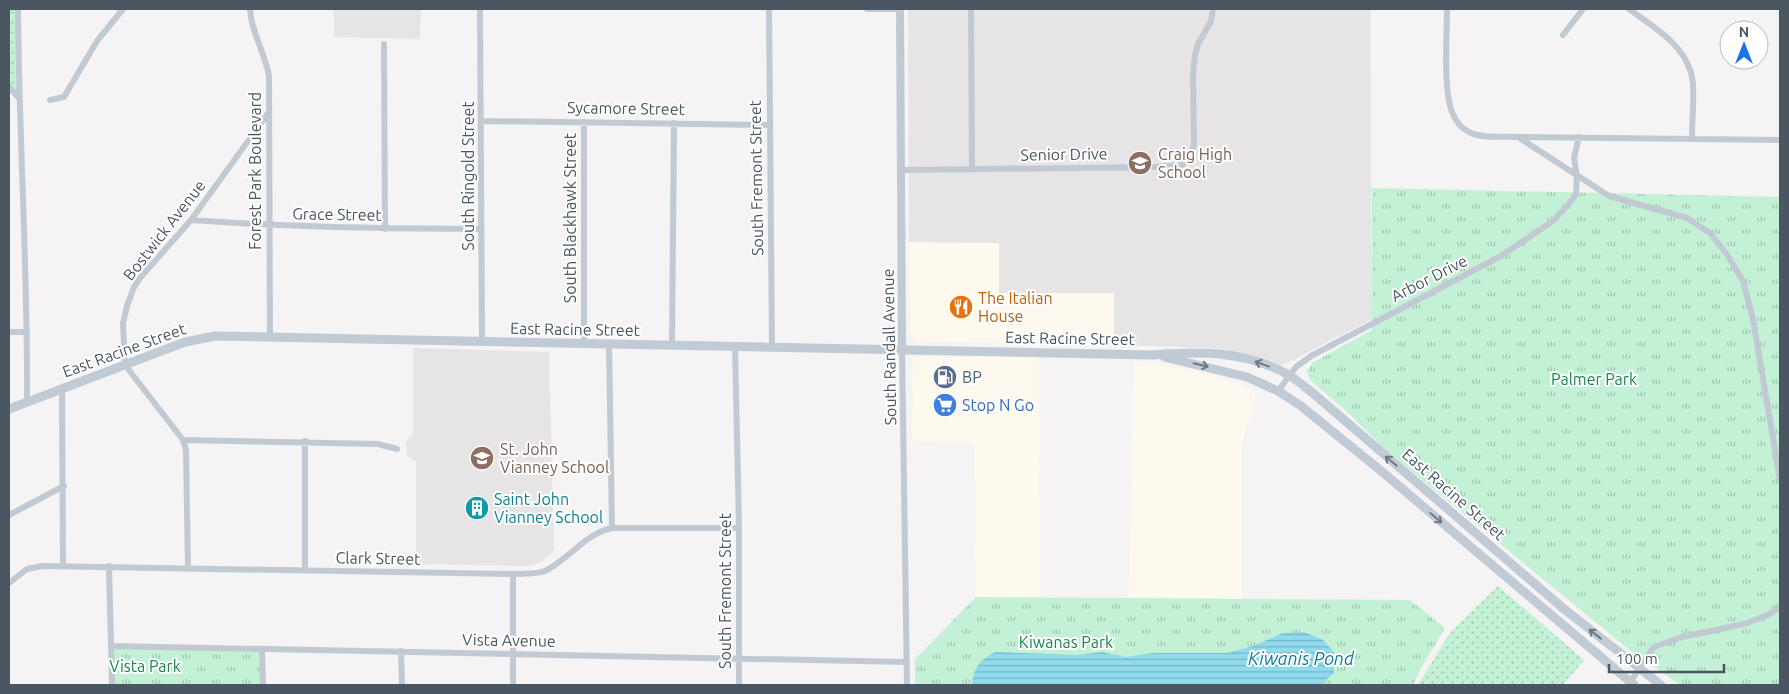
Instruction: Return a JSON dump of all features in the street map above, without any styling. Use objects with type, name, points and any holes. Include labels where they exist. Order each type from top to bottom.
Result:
[{"type":"main road","name":"East Racine Street","points":[[9,409],[185,342],[215,336],[1154,355],[1200,352],[1241,357],[1289,375],[1314,394],[1564,609],[1661,685]]},
{"type":"main road","name":"East Racine Street","points":[[1154,355],[1239,375],[1278,391],[1319,419],[1632,684]]},
{"type":"street","points":[[18,9],[27,332],[27,402]]},
{"type":"street","points":[[50,100],[64,97],[97,41],[124,9]]},
{"type":"street","name":"Forest Park Boulevard","points":[[250,9],[251,22],[267,64],[270,336]]},
{"type":"street","name":"South Ringold Street","points":[[480,9],[482,342]]},
{"type":"street","name":"South Fremont Street","points":[[769,9],[772,348]]},
{"type":"street","points":[[867,9],[900,9]]},
{"type":"street","name":"South Randall Avenue","points":[[900,9],[902,349],[907,685]]},
{"type":"street","points":[[971,9],[972,169]]},
{"type":"street","name":"Senior Drive","points":[[901,170],[1162,167],[1182,165],[1191,156],[1194,144],[1193,73],[1195,56],[1198,44],[1211,21],[1213,9]]},
{"type":"street","points":[[1447,9],[1448,95],[1451,111],[1458,124],[1469,132],[1481,135],[1518,137],[1780,140]]},
{"type":"street","points":[[1563,35],[1583,9]]},
{"type":"street","points":[[1629,9],[1668,38],[1681,51],[1690,67],[1693,84],[1692,139]]},
{"type":"street","points":[[384,44],[384,229]]},
{"type":"street","points":[[9,87],[19,98]]},
{"type":"street","name":"Bostwick Avenue","points":[[125,365],[123,323],[134,287],[149,266],[191,220],[269,112]]},
{"type":"street","name":"Sycamore Street","points":[[482,121],[769,125]]},
{"type":"street","name":"South Blackhawk Street","points":[[584,122],[584,344]]},
{"type":"street","points":[[672,345],[674,123]]},
{"type":"street","points":[[1518,137],[1609,196],[1687,218],[1710,233],[1726,252],[1743,281],[1753,319],[1780,480]]},
{"type":"street","name":"Arbor Drive","points":[[1278,391],[1296,367],[1311,356],[1501,256],[1553,221],[1576,194],[1577,176],[1574,158],[1579,137]]},
{"type":"street","name":"Grace Street","points":[[191,220],[270,226],[481,229]]},
{"type":"street","points":[[9,332],[27,332]]},
{"type":"street","points":[[609,344],[612,528]]},
{"type":"street","name":"South Fremont Street","points":[[735,347],[739,528],[739,685]]},
{"type":"street","points":[[125,365],[183,440],[186,461],[188,569]]},
{"type":"street","points":[[62,389],[64,566]]},
{"type":"street","points":[[183,440],[378,444],[397,449]]},
{"type":"street","points":[[305,442],[305,571]]},
{"type":"street","points":[[9,515],[64,486]]},
{"type":"street","name":"Clark Street","points":[[9,583],[28,569],[42,566],[513,574],[546,571],[588,537],[602,530],[612,528],[739,528]]},
{"type":"street","points":[[110,566],[112,685]]},
{"type":"street","points":[[513,574],[513,685]]},
{"type":"street","points":[[1632,684],[1639,668],[1654,647],[1682,637],[1744,624],[1768,615],[1780,607]]},
{"type":"street","name":"Vista Avenue","points":[[111,646],[907,662]]},
{"type":"street","points":[[262,649],[263,685]]},
{"type":"street","points":[[402,651],[402,685]]},
{"type":"shaded area","points":[[334,9],[421,9],[420,39],[334,37]]},
{"type":"shaded area","name":"Craig High School","points":[[908,9],[1370,9],[1372,319],[1280,365],[1216,348],[1114,345],[1114,293],[999,293],[999,243],[909,242]]},
{"type":"shaded area","points":[[909,242],[999,243],[1000,293],[1115,293],[1114,345],[925,341],[913,339],[910,329]]},
{"type":"shaded area","name":"St. John Vianney School","points":[[413,348],[549,352],[554,550],[541,562],[530,566],[416,564],[416,462],[407,455],[406,442],[413,433]]},
{"type":"shaded area","points":[[913,357],[1039,357],[1040,598],[976,597],[974,442],[912,441]]},
{"type":"shaded area","points":[[1134,361],[1195,371],[1235,383],[1256,392],[1242,444],[1242,599],[1129,598]]},
{"type":"green space","points":[[9,9],[18,9],[19,98],[9,87]]},
{"type":"green space","name":"Palmer Park","points":[[1372,188],[1780,197],[1780,685],[1680,685],[1627,648],[1386,450],[1344,409],[1311,381],[1307,372],[1312,363],[1372,330]]},
{"type":"green space","points":[[1498,586],[1584,660],[1563,685],[1418,685],[1450,633]]},
{"type":"green space","name":"Kiwanas Park","points":[[976,597],[1410,600],[1445,628],[1413,685],[915,685],[915,659]]},
{"type":"green space","name":"Vista Park","points":[[111,646],[262,649],[263,685],[112,685]]},
{"type":"water","name":"Kiwanis Pond","points":[[1304,632],[1323,640],[1334,652],[1334,673],[1320,685],[972,685],[978,665],[995,652],[1077,655],[1102,652],[1125,657],[1154,653],[1227,653],[1253,646],[1283,633]]},
{"type":"place","name":"Craig High School","points":[[1140,163]]},
{"type":"place","name":"The Italian House","points":[[961,307]]},
{"type":"place","name":"BP","points":[[945,377]]},
{"type":"place","name":"Stop N Go","points":[[945,405]]},
{"type":"place","name":"St. John Vianney School","points":[[482,458]]},
{"type":"place","name":"Saint John Vianney School","points":[[477,508]]}]
